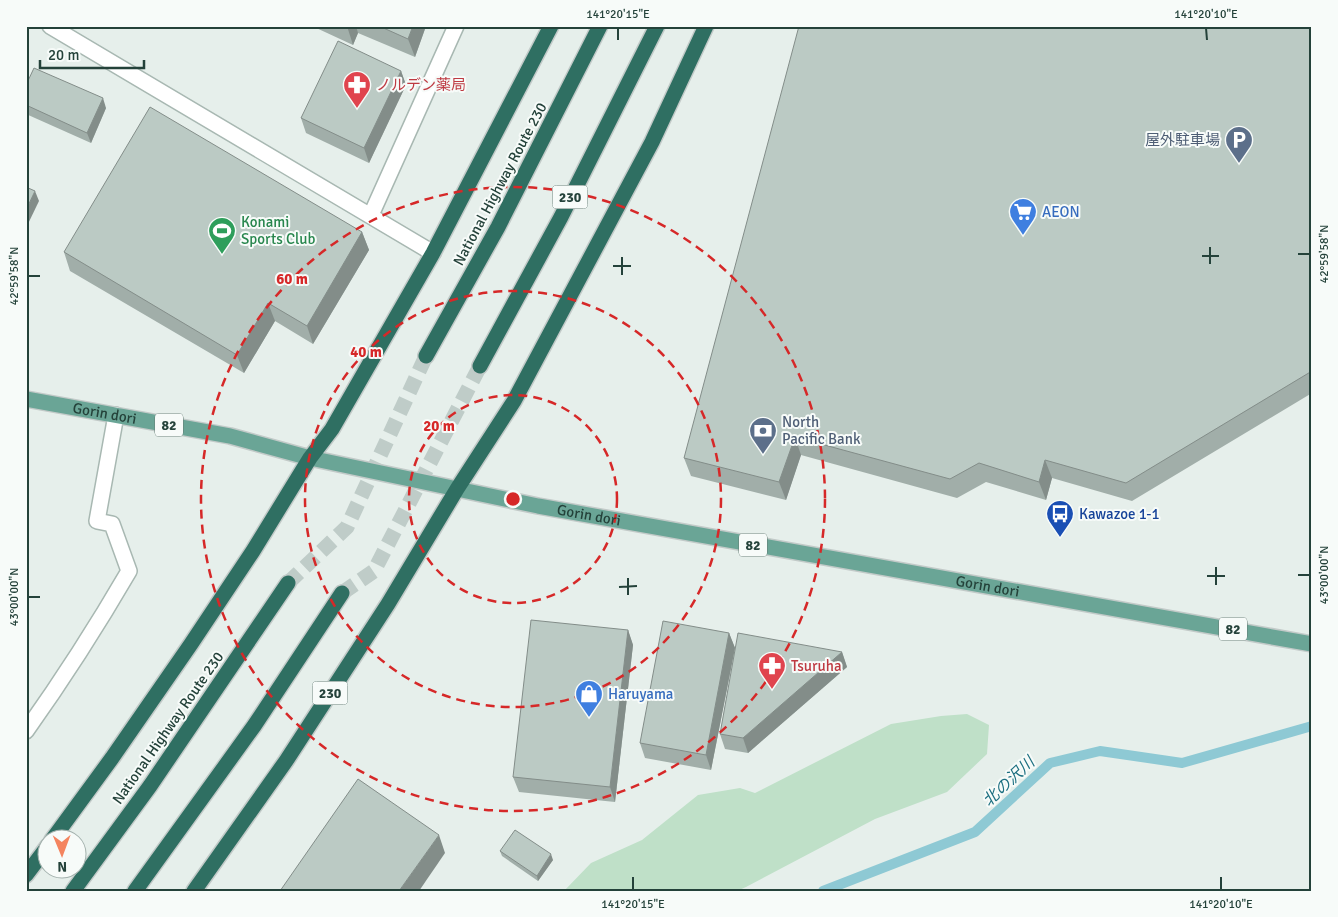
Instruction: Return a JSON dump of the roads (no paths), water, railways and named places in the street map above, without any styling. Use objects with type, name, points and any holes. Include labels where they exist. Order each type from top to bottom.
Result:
[{"type":"highway","points":[[59,830],[191,644],[253,551],[310,458],[332,429],[433,253],[551,26]]},
{"type":"highway","name":"National Highway Route 230","points":[[426,356],[498,228],[600,26]]},
{"type":"highway","name":"230","points":[[480,366],[561,216],[656,26]]},
{"type":"highway","points":[[457,489],[514,402],[652,142],[706,26]]},
{"type":"highway","name":"230","points":[[194,891],[286,761],[388,604],[457,489]]},
{"type":"highway","name":"National Highway Route 230","points":[[73,891],[156,779],[288,583]]},
{"type":"highway","points":[[135,891],[254,726],[342,593]]},
{"type":"highway","points":[[26,875],[38,859]]},
{"type":"main road","name":"Gorin dori","points":[[26,399],[230,436],[310,458],[538,506],[1050,599],[1154,614],[1312,644]]},
{"type":"street","points":[[50,26],[433,253]]},
{"type":"street","points":[[370,215],[456,26]]},
{"type":"street","points":[[26,731],[105,614],[128,571],[112,524],[97,521],[116,415]]},
{"type":"waterway","name":"北の沢川","points":[[823,891],[975,832],[1050,763],[1100,751],[1182,763],[1312,726]]},
{"type":"tunnel","points":[[288,583],[347,527],[426,356]]},
{"type":"tunnel","points":[[342,593],[374,571],[480,366]]},
{"type":"place","name":"ノルデン薬局","points":[[357,109]]},
{"type":"place","name":"屋外駐車場","points":[[1239,164]]},
{"type":"place","name":"AEON","points":[[1023,236]]},
{"type":"place","name":"Konami Sports Club","points":[[222,255]]},
{"type":"place","name":"North Pacific Bank","points":[[763,455]]},
{"type":"place","name":"Kawazoe 1-1","points":[[1060,538]]},
{"type":"place","name":"Tsuruha","points":[[772,690]]},
{"type":"place","name":"Haruyama","points":[[589,718]]}]
